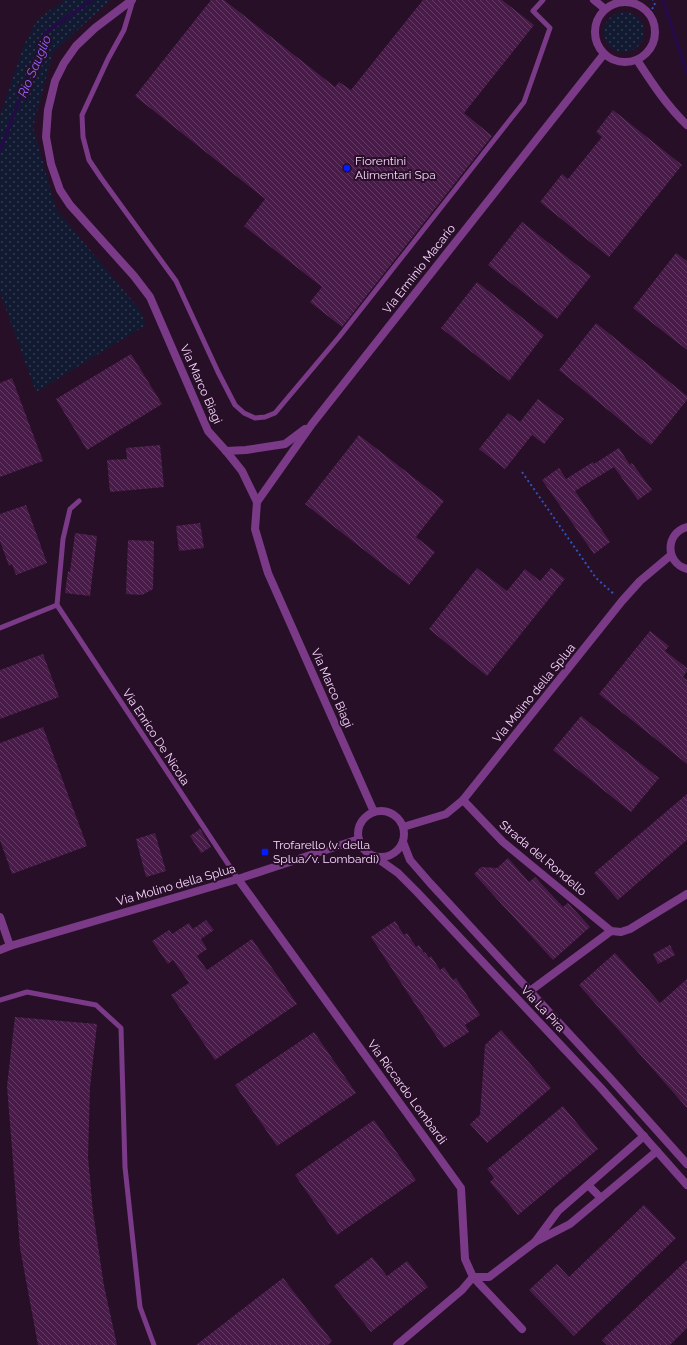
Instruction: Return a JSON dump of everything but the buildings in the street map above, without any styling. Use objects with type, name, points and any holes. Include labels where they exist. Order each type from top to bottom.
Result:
[{"type":"street","name":"Via Marco Biagi","points":[[132,0],[95,28],[76,46],[64,63],[55,81],[48,110],[46,136],[51,164],[60,190],[70,205],[134,276],[150,297],[208,431],[242,471],[257,502],[255,529],[268,573],[374,812]]},
{"type":"street","points":[[594,0],[605,9]]},
{"type":"street","points":[[633,2],[642,6],[649,13],[654,22],[656,31],[655,40],[645,56],[637,60],[619,62],[604,54],[598,46],[595,36],[595,26],[598,17],[605,9],[613,4],[633,2]]},
{"type":"street","name":"Via Erminio Macario","points":[[257,502],[312,424],[604,54]]},
{"type":"street","points":[[637,60],[674,114],[687,125]]},
{"type":"street","points":[[226,451],[246,450],[285,444],[312,424]]},
{"type":"street","points":[[687,527],[677,532],[673,537],[670,549],[671,555],[679,565],[687,568]]},
{"type":"street","name":"Via Molino della Splua","points":[[403,827],[446,814],[464,800],[622,601],[640,581],[671,555]]},
{"type":"street","name":"Strada del Rondello","points":[[464,800],[503,842],[611,931]]},
{"type":"street","points":[[374,812],[389,812],[395,815],[400,820],[403,827],[403,842],[400,848],[388,856],[374,856],[362,847],[359,840],[359,826],[368,815],[374,812]]},
{"type":"street","name":"Via Molino della Splua","points":[[0,950],[238,879],[359,840]]},
{"type":"street","name":"Via La Pira","points":[[403,842],[410,860],[687,1164]]},
{"type":"street","name":"Via La Pira","points":[[374,856],[398,873],[417,892],[600,1087],[687,1185]]},
{"type":"street","name":"Via Riccardo Lombardi","points":[[238,879],[461,1188],[465,1259],[473,1278],[522,1329]]},
{"type":"street","points":[[530,991],[611,931],[621,932],[630,929],[687,894]]},
{"type":"street","points":[[0,917],[10,946]]},
{"type":"street","points":[[535,1242],[558,1211],[644,1136]]},
{"type":"street","points":[[396,1345],[462,1290],[473,1278],[489,1277],[535,1242],[570,1224],[657,1151]]},
{"type":"street","points":[[588,1185],[601,1198]]},
{"type":"lane","points":[[132,0],[124,30],[108,59],[82,115],[83,137],[90,160],[101,178],[176,281],[235,405],[244,413],[255,418],[265,418],[275,413],[344,331],[524,102],[550,28],[534,11],[543,0]]},
{"type":"lane","points":[[0,628],[57,605],[63,539],[70,509],[79,501]]},
{"type":"lane","name":"Via Enrico De Nicola","points":[[57,605],[238,879]]},
{"type":"lane","points":[[0,1000],[27,992],[96,1005],[120,1028],[124,1167],[140,1307],[154,1345]]},
{"type":"path","points":[[649,13],[655,5],[653,0]]},
{"type":"path","points":[[522,472],[596,578],[622,601]]},
{"type":"shaded area","points":[[64,0],[111,0],[53,52],[33,127],[56,209],[140,310],[146,325],[36,392],[0,293],[0,116],[23,47],[37,20]]},
{"type":"shaded area","points":[[624,12],[632,14],[638,18],[642,24],[644,32],[642,40],[638,46],[632,50],[624,52],[616,50],[610,46],[606,40],[604,32],[606,24],[610,18],[616,14]]},
{"type":"waterway","name":"Rio Sauglio","points":[[0,151],[45,33],[92,0]]},
{"type":"waterway","name":"Rio Sauglio","points":[[663,0],[687,73]]},
{"type":"place","name":"Fiorentini Alimentari Spa","points":[[347,168]]},
{"type":"place","name":"Trofarello (v. della Splua/v. Lombardi)","points":[[265,852]]}]
